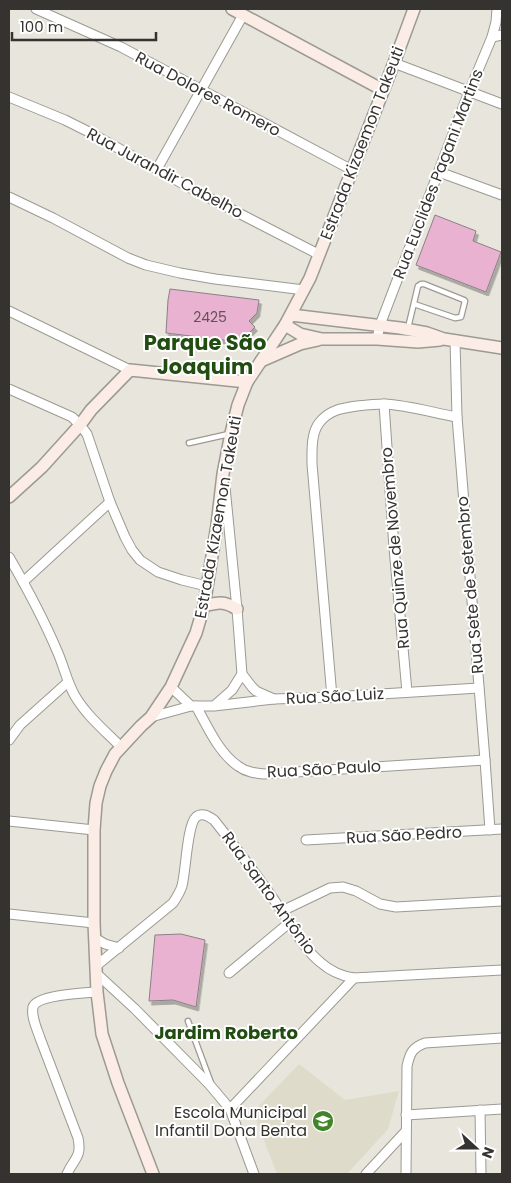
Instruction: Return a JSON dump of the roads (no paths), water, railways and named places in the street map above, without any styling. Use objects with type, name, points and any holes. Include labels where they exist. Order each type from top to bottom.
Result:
[{"type":"main road","points":[[232,9],[383,90]]},
{"type":"main road","name":"Estrada Kizaemon Takeuti","points":[[153,1174],[118,1083],[102,1034],[97,992],[94,923],[94,830],[96,803],[100,786],[115,754],[151,717],[171,687],[196,633],[204,606],[223,474],[238,405],[247,382],[288,320],[310,278],[414,9]]},
{"type":"main road","points":[[288,320],[380,325],[450,340],[502,348]]},
{"type":"main road","points":[[288,320],[300,334],[322,339]]},
{"type":"main road","points":[[261,361],[300,344],[322,339],[377,339],[418,342],[450,340]]},
{"type":"main road","points":[[9,497],[42,467],[91,410],[130,370],[247,382]]},
{"type":"main road","points":[[204,606],[219,602],[229,604],[237,609]]},
{"type":"street","name":"Rua Dolores Romero","points":[[36,9],[121,47],[352,170]]},
{"type":"street","name":"Rua Euclides Pagani Martins","points":[[377,339],[380,325],[469,92],[492,37],[497,9]]},
{"type":"street","points":[[157,169],[243,15]]},
{"type":"street","points":[[492,37],[502,34]]},
{"type":"street","points":[[394,63],[502,104]]},
{"type":"street","name":"Rua Jurandir Cabelho","points":[[9,97],[65,120],[318,254]]},
{"type":"street","points":[[440,172],[502,195]]},
{"type":"street","points":[[9,197],[128,258],[146,265],[215,279],[304,290]]},
{"type":"street","points":[[9,311],[130,370]]},
{"type":"street","name":"Rua Sete de Setembro","points":[[450,340],[490,830]]},
{"type":"street","points":[[11,393],[72,417],[87,434],[110,502],[125,537],[140,560],[158,572],[207,586]]},
{"type":"street","points":[[332,697],[312,464],[314,433],[319,423],[327,414],[341,408],[384,404],[457,417]]},
{"type":"street","name":"Rua Quinze de Novembro","points":[[384,404],[407,692]]},
{"type":"street","points":[[223,474],[242,674],[252,688],[274,700]]},
{"type":"street","points":[[23,582],[110,502]]},
{"type":"street","points":[[9,557],[46,625],[75,696],[86,712],[121,747]]},
{"type":"street","points":[[214,706],[232,690],[242,674]]},
{"type":"street","points":[[9,740],[20,726],[68,682]]},
{"type":"street","points":[[171,687],[193,706]]},
{"type":"street","name":"Rua São Luiz","points":[[151,717],[193,706],[479,688]]},
{"type":"street","name":"Rua São Paulo","points":[[193,706],[227,756],[246,771],[256,773],[485,760]]},
{"type":"street","name":"Rua Santo Antônio","points":[[96,970],[173,903],[179,894],[182,884],[190,827],[195,818],[200,815],[207,815],[214,820],[282,911],[306,948],[332,971],[354,978],[502,970]]},
{"type":"street","points":[[9,821],[94,830]]},
{"type":"street","name":"Rua São Pedro","points":[[306,840],[502,829]]},
{"type":"street","points":[[282,911],[330,888],[343,887],[356,891],[373,901],[396,907],[502,901]]},
{"type":"street","points":[[9,914],[94,923]]},
{"type":"street","points":[[229,973],[289,923]]},
{"type":"street","points":[[95,938],[105,944],[119,948]]},
{"type":"street","points":[[96,970],[214,1090],[230,1109],[254,1174]]},
{"type":"street","points":[[230,1109],[354,978]]},
{"type":"street","points":[[67,1174],[78,1155],[80,1147],[35,1024],[33,1010],[34,1005],[42,1000],[97,992]]},
{"type":"street","points":[[406,1174],[407,1066],[412,1051],[416,1046],[425,1043],[502,1038]]},
{"type":"street","points":[[406,1115],[502,1109]]},
{"type":"street","points":[[480,1110],[481,1174]]},
{"type":"street","points":[[366,1174],[406,1131]]},
{"type":"lane","points":[[408,330],[418,286],[420,284],[466,302],[461,317],[456,318],[414,304]]},
{"type":"lane","points":[[189,443],[231,433]]},
{"type":"lane","points":[[188,1021],[214,1090]]},
{"type":"place","name":"Escola Municipal Infantil Dona Benta","points":[[323,1121]]},
{"type":"district","name":"Parque São Joaquim","points":[[205,354]]},
{"type":"district","name":"Jardim Roberto","points":[[226,1032]]}]
